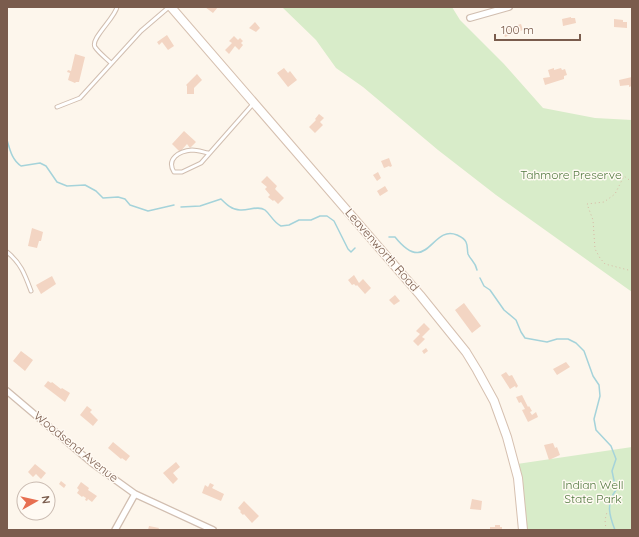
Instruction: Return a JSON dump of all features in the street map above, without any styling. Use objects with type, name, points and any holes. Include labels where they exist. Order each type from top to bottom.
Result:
[{"type":"main road","name":"Leavenworth Road","points":[[171,7],[452,334],[477,370],[494,401],[507,437],[518,478],[522,530]]},
{"type":"street","points":[[470,18],[509,7]]},
{"type":"street","name":"Woodsend Avenue","points":[[7,391],[92,463],[135,494],[213,530]]},
{"type":"street","points":[[115,530],[135,494]]},
{"type":"lane","points":[[111,63],[95,48],[94,44],[95,39],[113,16],[117,7]]},
{"type":"lane","points":[[57,107],[80,98],[141,31],[171,7]]},
{"type":"lane","points":[[208,153],[191,150],[174,156],[171,162],[171,167],[174,172],[182,172],[201,164],[208,153],[235,125],[254,102]]},
{"type":"lane","points":[[7,252],[16,260],[23,270],[31,291]]},
{"type":"path","points":[[632,182],[624,176],[615,194],[604,202],[587,204],[593,220],[595,249],[600,258],[605,264],[632,271]]},
{"type":"path","points":[[606,512],[606,530]]},
{"type":"green space","name":"Tahmore Preserve","points":[[282,7],[452,7],[460,20],[504,64],[543,108],[595,118],[632,120],[632,292],[496,195],[438,150],[363,87],[336,68],[316,40]]},
{"type":"green space","name":"Indian Well State Park","points":[[632,447],[632,530],[526,530],[517,464]]},
{"type":"building","points":[[205,7],[218,7],[213,13]]},
{"type":"building","points":[[571,17],[575,18],[576,23],[563,26],[562,19]]},
{"type":"building","points":[[614,19],[627,22],[627,28],[614,27]]},
{"type":"building","points":[[255,22],[260,28],[256,32],[249,28]]},
{"type":"building","points":[[521,24],[523,30],[505,37],[502,30]]},
{"type":"building","points":[[167,35],[174,46],[168,50],[162,42],[159,45],[157,42]]},
{"type":"building","points":[[234,36],[238,40],[240,38],[243,41],[241,43],[243,45],[239,50],[235,46],[229,54],[225,50],[232,43],[229,41]]},
{"type":"building","points":[[75,54],[85,57],[79,82],[75,83],[68,80],[70,73],[67,72],[68,70],[71,71]]},
{"type":"building","points":[[284,68],[288,73],[290,71],[297,80],[288,87],[277,73]]},
{"type":"building","points":[[554,68],[554,70],[561,68],[562,70],[565,69],[567,75],[564,76],[564,79],[545,85],[543,78],[550,77],[548,70]]},
{"type":"building","points":[[197,74],[202,80],[194,88],[194,94],[187,94],[186,85]]},
{"type":"building","points":[[632,77],[632,86],[620,86],[619,80]]},
{"type":"building","points":[[319,114],[324,118],[320,122],[323,125],[315,133],[309,127],[316,120],[315,119]]},
{"type":"building","points":[[184,131],[196,142],[190,148],[187,144],[180,152],[172,144]]},
{"type":"building","points":[[389,158],[392,166],[384,168],[381,161]]},
{"type":"building","points":[[378,172],[381,178],[377,181],[373,175]]},
{"type":"building","points":[[267,176],[277,186],[275,189],[284,198],[278,204],[268,197],[270,195],[265,189],[267,187],[261,182]]},
{"type":"building","points":[[385,186],[388,191],[380,196],[377,191]]},
{"type":"building","points":[[32,228],[43,232],[41,241],[39,241],[37,248],[28,246]]},
{"type":"building","points":[[354,275],[359,283],[363,279],[371,288],[365,294],[357,285],[352,285],[348,280]]},
{"type":"building","points":[[52,276],[56,284],[41,294],[36,285]]},
{"type":"building","points":[[395,295],[400,301],[394,305],[389,300]]},
{"type":"building","points":[[464,303],[481,326],[472,333],[455,310]]},
{"type":"building","points":[[424,323],[430,329],[422,337],[425,339],[418,346],[413,341],[420,334],[416,331]]},
{"type":"building","points":[[426,348],[428,351],[424,354],[422,351]]},
{"type":"building","points":[[21,351],[33,360],[25,371],[13,361]]},
{"type":"building","points":[[566,362],[570,367],[557,375],[553,369]]},
{"type":"building","points":[[506,372],[509,376],[512,375],[518,386],[516,388],[515,386],[510,389],[501,375]]},
{"type":"building","points":[[48,381],[70,393],[65,402],[44,386]]},
{"type":"building","points":[[522,395],[528,407],[529,406],[532,411],[530,412],[532,415],[536,412],[538,417],[528,422],[522,410],[525,409],[516,397]]},
{"type":"building","points":[[87,406],[92,410],[90,412],[98,420],[93,426],[80,415]]},
{"type":"building","points":[[113,442],[130,456],[126,461],[122,458],[121,459],[108,448]]},
{"type":"building","points":[[553,443],[555,448],[557,447],[560,455],[549,460],[544,445]]},
{"type":"building","points":[[176,462],[180,467],[173,473],[178,479],[173,484],[163,473]]},
{"type":"building","points":[[35,464],[46,473],[41,479],[36,474],[33,477],[28,472]]},
{"type":"building","points":[[61,481],[66,485],[64,488],[59,484]]},
{"type":"building","points":[[81,482],[89,488],[88,490],[97,496],[92,502],[88,499],[87,501],[85,500],[86,498],[77,493],[79,490],[77,488]]},
{"type":"building","points":[[210,483],[214,485],[212,488],[224,494],[221,501],[202,493],[205,485],[208,487]]},
{"type":"building","points":[[472,499],[482,501],[481,510],[470,509]]},
{"type":"building","points":[[244,501],[259,516],[252,523],[244,514],[243,515],[240,512],[241,511],[238,508]]},
{"type":"building","points":[[495,525],[500,525],[502,530],[490,530],[490,527],[495,527]]},
{"type":"building","points":[[149,526],[159,528],[158,530],[148,530]]},
{"type":"waterway","points":[[7,140],[13,158],[18,164],[21,166],[40,163],[46,166],[57,182],[67,186],[85,185],[96,191],[103,198],[118,197],[125,199],[130,205],[148,211],[174,205]]},
{"type":"waterway","points":[[181,207],[200,206],[221,199],[229,206],[237,210],[256,208],[265,210],[276,223],[281,226],[289,225],[299,220],[311,220],[320,216],[327,216],[334,221],[348,249],[351,252],[355,248]]},
{"type":"waterway","points":[[389,237],[395,237],[406,248],[415,252],[422,251],[429,247],[441,236],[448,234],[457,235],[466,242],[468,254],[477,270]]},
{"type":"waterway","points":[[480,278],[484,286],[490,290],[504,310],[516,320],[525,338],[547,342],[557,339],[568,339],[576,343],[584,351],[593,376],[599,385],[600,396],[594,419],[596,430],[611,446],[616,459],[612,471],[616,490],[610,504],[611,519],[615,530]]}]
